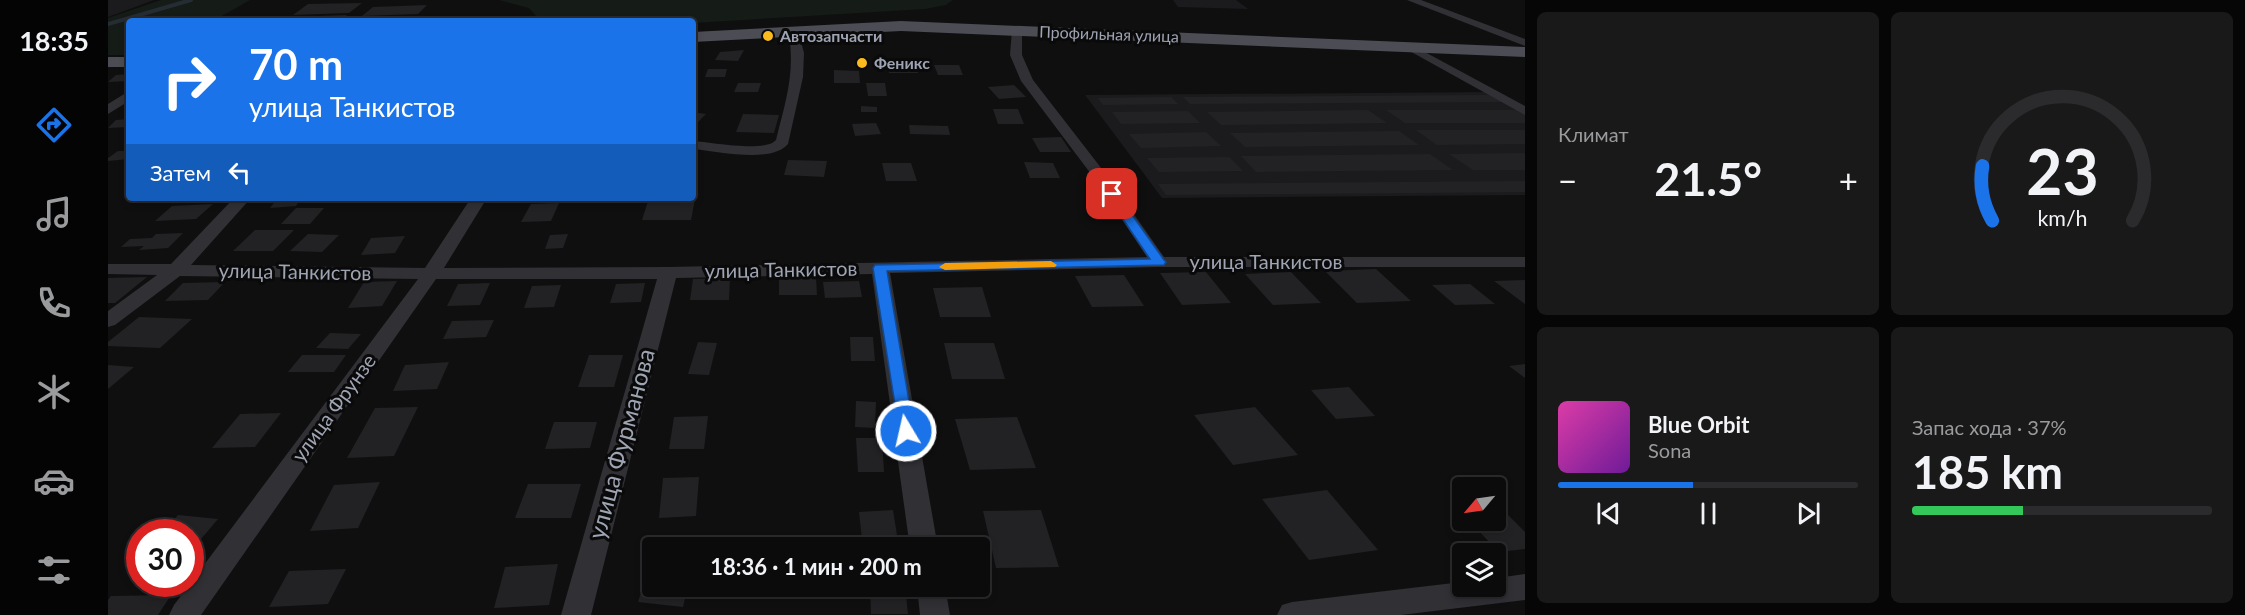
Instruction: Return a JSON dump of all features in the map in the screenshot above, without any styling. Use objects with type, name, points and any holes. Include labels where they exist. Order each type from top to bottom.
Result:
[{"type":"main road","name":"Профильная улица","points":[[696,37],[900,26],[1525,52]]},
{"type":"main road","points":[[108,62],[126,62]]},
{"type":"street","points":[[1412,0],[1525,43]]},
{"type":"street","points":[[696,145],[760,151],[777,148],[783,141],[797,77],[798,53],[793,30]]},
{"type":"street","points":[[1017,30],[1016,55],[1027,81],[1100,176],[1159,262]]},
{"type":"street","points":[[1410,47],[1525,111]]},
{"type":"street","points":[[108,110],[126,97]]},
{"type":"street","points":[[108,321],[176,270],[240,201]]},
{"type":"street","name":"улица Фрунзе","points":[[184,615],[431,274],[477,201]]},
{"type":"street","name":"улица Танкистов","points":[[108,269],[431,274],[668,273],[1159,262],[1525,262]]},
{"type":"street","points":[[880,268],[922,537]]},
{"type":"street","name":"улица Фурманова","points":[[576,615],[668,273]]},
{"type":"street","points":[[1292,615],[1525,586]]},
{"type":"street","points":[[933,597],[935,615]]},
{"type":"shaded area","points":[[108,0],[154,0],[108,17]]},
{"type":"shaded area","points":[[161,0],[250,0],[218,18],[126,18],[126,55],[108,55],[108,18]]},
{"type":"shaded area","points":[[499,0],[953,0],[946,5],[925,9],[696,23],[696,18],[536,18],[529,8]]},
{"type":"shaded area","points":[[1173,0],[1236,0],[1248,9],[1178,7]]},
{"type":"shaded area","points":[[1491,92],[1525,111],[1525,195],[1162,198],[1085,95]]},
{"type":"building","points":[[362,3],[349,13],[293,15],[308,4]]},
{"type":"building","points":[[427,5],[418,14],[362,16],[373,7]]},
{"type":"building","points":[[347,15],[344,18],[291,17]]},
{"type":"building","points":[[447,16],[445,18],[417,17]]},
{"type":"building","points":[[744,50],[738,61],[715,60],[720,52]]},
{"type":"building","points":[[888,64],[917,64],[918,73],[889,73]]},
{"type":"building","points":[[934,65],[959,65],[963,75],[938,75]]},
{"type":"building","points":[[708,69],[727,69],[725,77],[705,77]]},
{"type":"building","points":[[834,70],[859,71],[860,83],[834,83]]},
{"type":"building","points":[[126,74],[126,81],[108,82],[116,75]]},
{"type":"building","points":[[738,83],[761,83],[758,92],[734,92]]},
{"type":"building","points":[[866,83],[885,83],[887,96],[868,96]]},
{"type":"building","points":[[1014,85],[1026,97],[999,99],[988,87]]},
{"type":"building","points":[[1492,95],[1505,102],[1190,104],[1183,97]]},
{"type":"building","points":[[1171,97],[1178,104],[1103,105],[1098,98]]},
{"type":"building","points":[[861,106],[877,107],[877,112],[861,112]]},
{"type":"building","points":[[993,109],[1018,109],[1024,124],[998,124]]},
{"type":"building","points":[[1368,110],[1387,123],[1221,125],[1207,112]]},
{"type":"building","points":[[1386,110],[1518,110],[1525,114],[1525,123],[1405,123]]},
{"type":"building","points":[[1188,111],[1200,123],[1121,124],[1112,112]]},
{"type":"building","points":[[696,112],[706,114],[696,124]]},
{"type":"building","points":[[743,114],[779,115],[774,133],[736,132]]},
{"type":"building","points":[[126,119],[126,127],[108,128],[116,120]]},
{"type":"building","points":[[876,123],[881,134],[855,136],[852,124]]},
{"type":"building","points":[[909,125],[948,126],[950,135],[910,134]]},
{"type":"building","points":[[1416,130],[1525,130],[1525,144],[1437,145]]},
{"type":"building","points":[[1399,131],[1419,145],[1245,147],[1230,133]]},
{"type":"building","points":[[1206,132],[1221,146],[1141,148],[1129,134]]},
{"type":"building","points":[[1061,137],[1071,152],[1040,152],[1032,138]]},
{"type":"building","points":[[118,151],[126,151],[126,159],[108,161],[108,158]]},
{"type":"building","points":[[1525,153],[1525,170],[1473,170],[1449,154]]},
{"type":"building","points":[[1430,154],[1453,170],[1256,172],[1241,156]]},
{"type":"building","points":[[1229,157],[1243,171],[1159,172],[1147,158]]},
{"type":"building","points":[[788,160],[827,161],[824,177],[784,175]]},
{"type":"building","points":[[1024,162],[1053,163],[1060,178],[1030,178]]},
{"type":"building","points":[[882,163],[911,163],[917,181],[886,181]]},
{"type":"building","points":[[1525,181],[1525,192],[1166,195],[1158,184]]},
{"type":"building","points":[[275,201],[299,201],[296,206],[270,208]]},
{"type":"building","points":[[648,201],[695,201],[691,220],[642,220]]},
{"type":"building","points":[[559,203],[551,221],[521,222],[531,204]]},
{"type":"building","points":[[213,204],[196,219],[155,221],[172,206]]},
{"type":"building","points":[[296,208],[324,208],[310,224],[281,224]]},
{"type":"building","points":[[255,230],[294,230],[273,251],[233,251]]},
{"type":"building","points":[[183,233],[168,248],[139,250],[144,246],[121,247],[130,239],[152,238],[156,234]]},
{"type":"building","points":[[308,234],[339,235],[322,252],[290,251]]},
{"type":"building","points":[[568,234],[563,248],[545,249],[550,235]]},
{"type":"building","points":[[405,236],[395,253],[361,255],[371,238]]},
{"type":"building","points":[[1376,269],[1411,301],[1357,303],[1325,271]]},
{"type":"building","points":[[1206,272],[1231,303],[1182,305],[1160,273]]},
{"type":"building","points":[[1291,272],[1321,303],[1273,305],[1245,274]]},
{"type":"building","points":[[1124,275],[1144,306],[1092,307],[1075,276]]},
{"type":"building","points":[[147,277],[115,303],[108,303],[108,278]]},
{"type":"building","points":[[730,278],[729,300],[690,300],[693,279]]},
{"type":"building","points":[[779,278],[816,278],[817,295],[779,295]]},
{"type":"building","points":[[1525,280],[1525,304],[1494,281]]},
{"type":"building","points":[[397,281],[382,306],[348,308],[364,282]]},
{"type":"building","points":[[859,281],[862,297],[825,298],[823,282]]},
{"type":"building","points":[[225,282],[208,300],[165,301],[183,283]]},
{"type":"building","points":[[490,283],[480,305],[447,306],[458,284]]},
{"type":"building","points":[[645,283],[641,302],[610,303],[616,284]]},
{"type":"building","points":[[1470,284],[1495,304],[1455,305],[1432,285]]},
{"type":"building","points":[[561,285],[554,307],[524,308],[532,286]]},
{"type":"building","points":[[982,287],[991,317],[940,317],[933,288]]},
{"type":"building","points":[[139,317],[192,319],[160,348],[108,346],[108,342]]},
{"type":"building","points":[[494,320],[486,337],[443,339],[452,321]]},
{"type":"building","points":[[330,333],[361,334],[348,349],[316,348]]},
{"type":"building","points":[[850,337],[873,337],[875,361],[851,361]]},
{"type":"building","points":[[698,342],[717,343],[709,375],[688,374]]},
{"type":"building","points":[[944,343],[994,343],[1005,379],[952,379]]},
{"type":"building","points":[[302,355],[346,355],[334,372],[288,372]]},
{"type":"building","points":[[589,355],[623,355],[614,387],[578,387]]},
{"type":"building","points":[[449,362],[437,389],[393,391],[405,365]]},
{"type":"building","points":[[1525,364],[1525,378],[1509,366]]},
{"type":"building","points":[[108,365],[134,367],[108,389]]},
{"type":"building","points":[[1349,387],[1375,416],[1336,419],[1311,390]]},
{"type":"building","points":[[856,401],[876,402],[875,428],[855,427]]},
{"type":"building","points":[[418,407],[394,456],[347,458],[375,408]]},
{"type":"building","points":[[1255,407],[1298,455],[1233,465],[1194,415]]},
{"type":"building","points":[[281,413],[255,447],[212,448],[240,414]]},
{"type":"building","points":[[708,416],[704,449],[669,449],[674,417]]},
{"type":"building","points":[[1017,417],[1036,468],[970,470],[955,419]]},
{"type":"building","points":[[554,422],[597,422],[590,448],[545,449]]},
{"type":"building","points":[[856,438],[882,438],[884,472],[858,472]]},
{"type":"building","points":[[699,477],[696,516],[659,518],[663,478]]},
{"type":"building","points":[[380,482],[358,528],[310,531],[334,485]]},
{"type":"building","points":[[528,484],[581,484],[571,518],[515,518]]},
{"type":"building","points":[[1327,490],[1378,550],[1309,560],[1262,499]]},
{"type":"building","points":[[893,510],[897,537],[862,537],[859,512]]},
{"type":"building","points":[[1041,510],[1059,567],[996,568],[983,511]]},
{"type":"building","points":[[1506,513],[1525,532],[1525,549],[1506,551],[1506,543],[1490,543],[1479,531],[1506,531]]},
{"type":"building","points":[[178,515],[218,519],[204,535],[204,519],[174,519]]},
{"type":"building","points":[[558,564],[549,605],[494,608],[505,567]]},
{"type":"building","points":[[346,569],[328,604],[269,607],[289,571]]},
{"type":"building","points":[[642,590],[642,597],[685,597],[683,607],[638,602]]},
{"type":"building","points":[[111,596],[170,597],[158,615],[108,615],[108,600]]},
{"type":"building","points":[[870,597],[906,597],[908,614],[871,614]]},
{"type":"waterway","points":[[129,18],[191,0]]},
{"type":"waterway","points":[[108,24],[126,19]]},
{"type":"slow traffic","points":[[945,267],[1051,265]]},
{"type":"place","name":"Автозапчасти","points":[[768,36]]},
{"type":"place","name":"Феникс","points":[[862,63]]},
{"type":"route","points":[[906,431],[880,268],[1159,262],[1112,194]]}]
